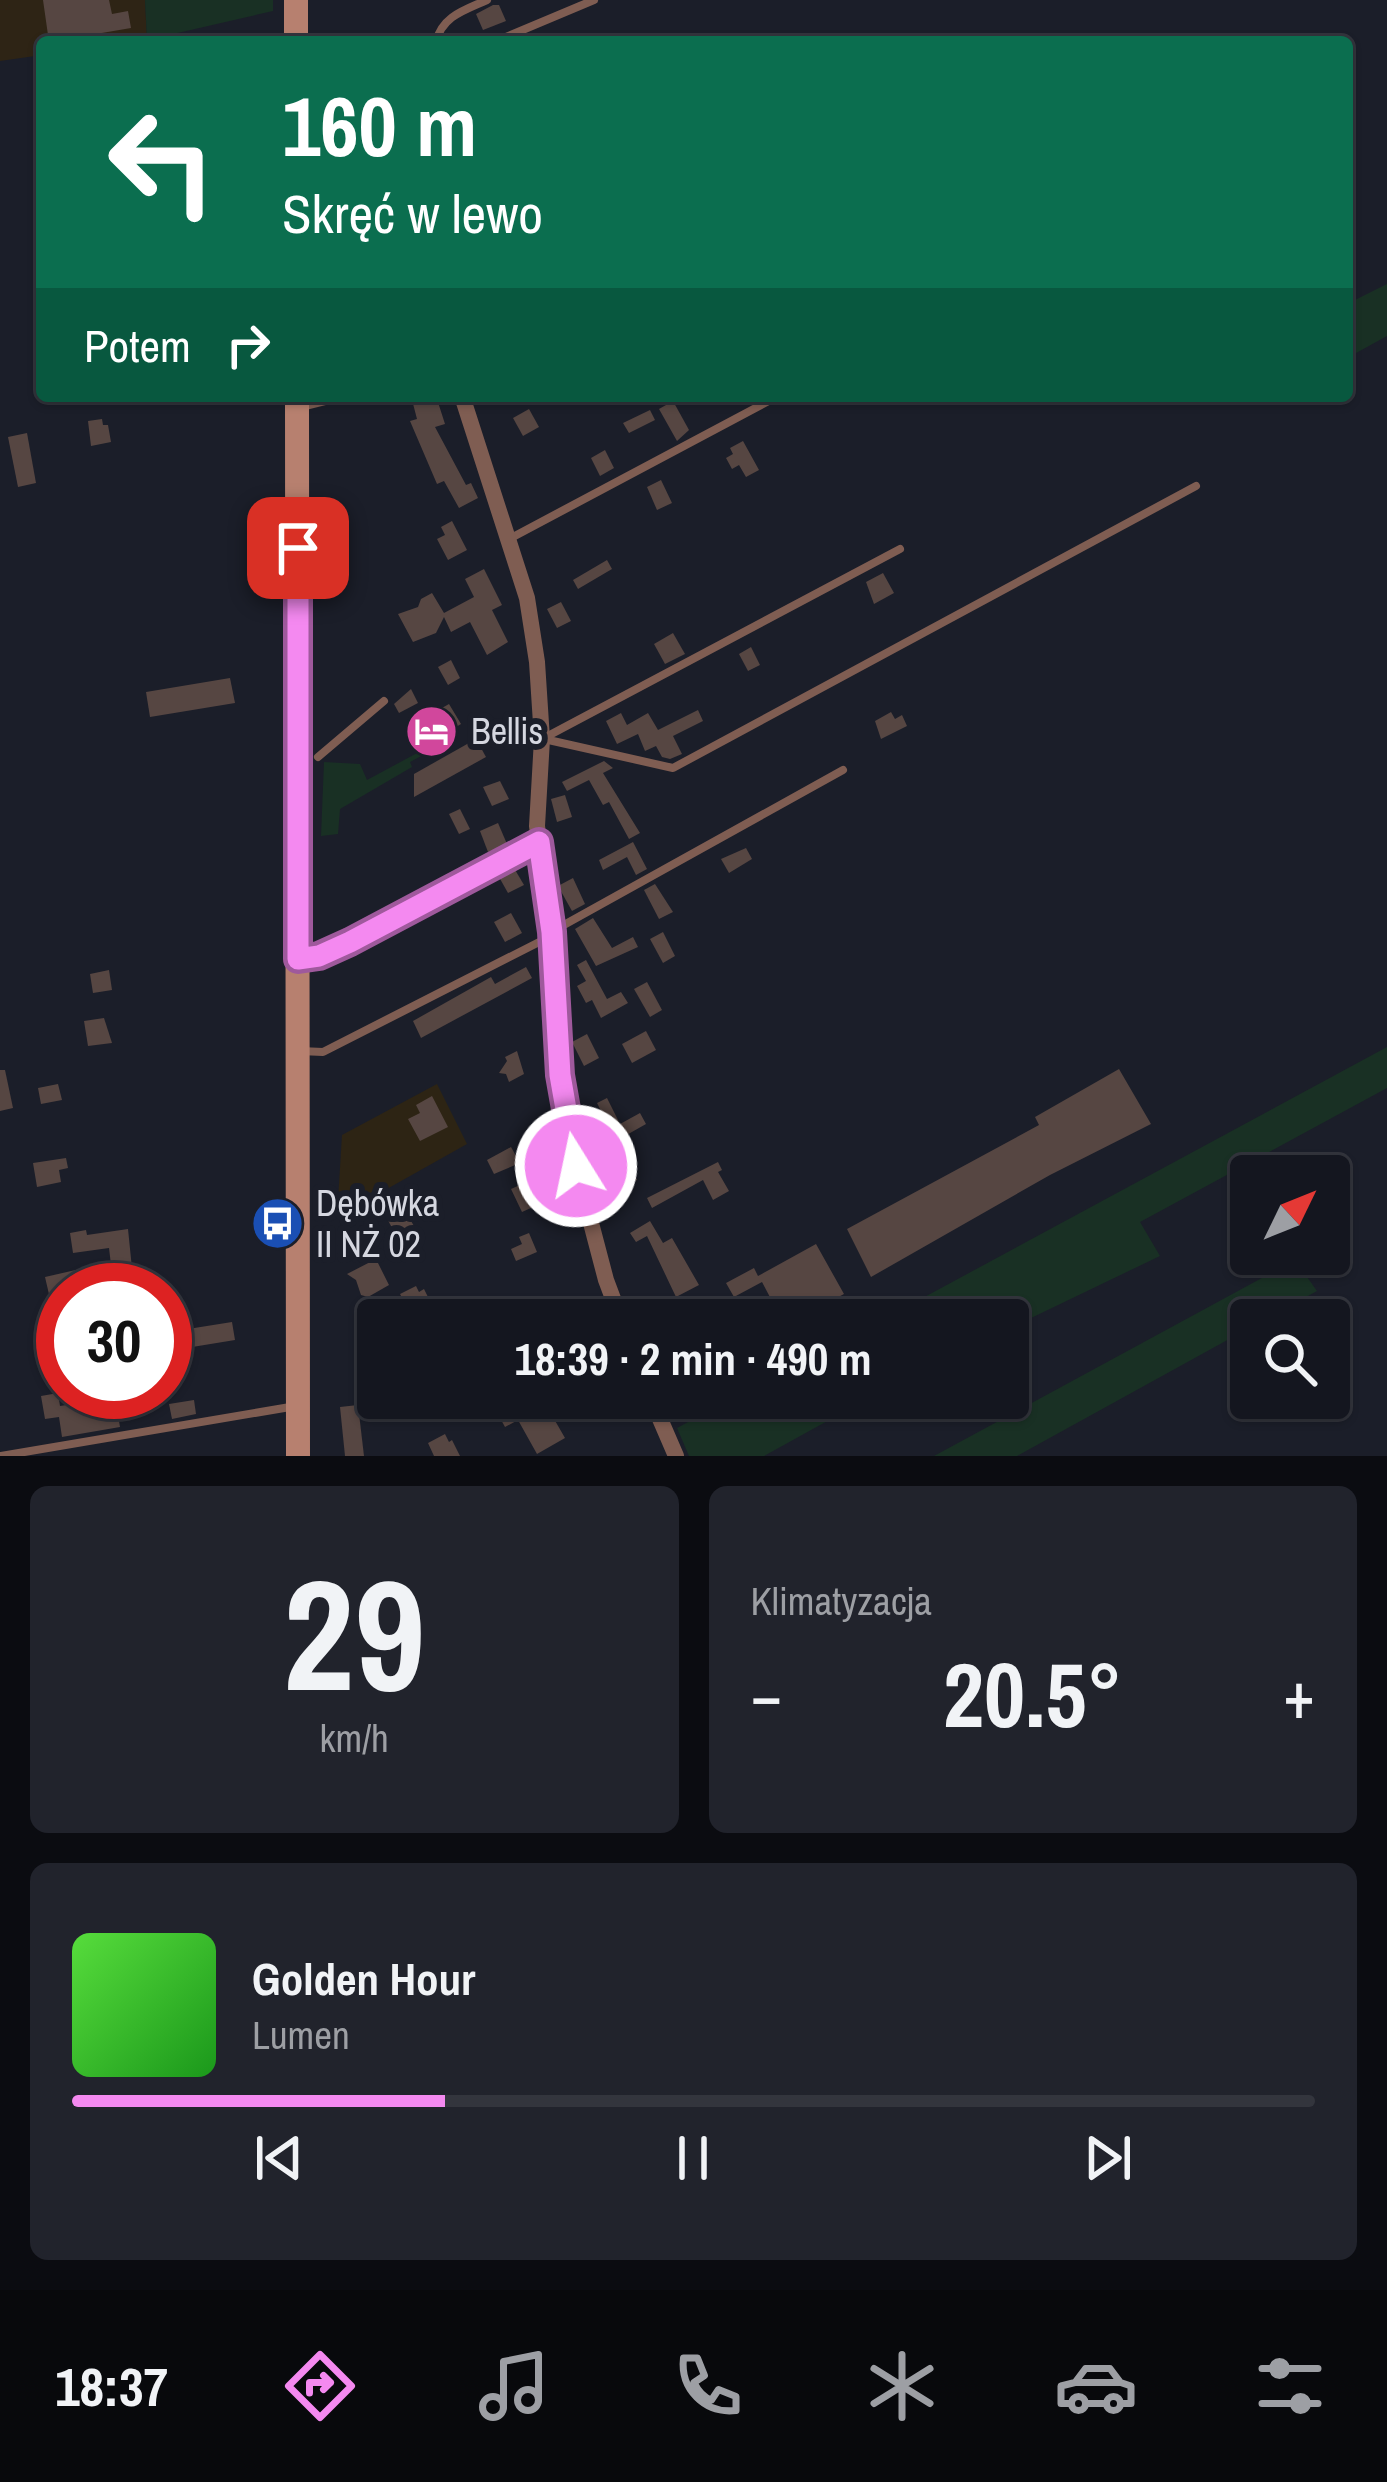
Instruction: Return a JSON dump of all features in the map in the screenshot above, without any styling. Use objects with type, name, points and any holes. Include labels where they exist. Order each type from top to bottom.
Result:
[{"type":"street","points":[[296,0],[296,36]]},
{"type":"street","points":[[297,402],[298,1456]]},
{"type":"street","points":[[465,402],[510,539],[530,620],[542,739],[539,842],[552,934],[560,1075],[576,1166],[613,1299]]},
{"type":"street","points":[[660,1419],[676,1456]]},
{"type":"lane","points":[[437,36],[451,16],[487,0]]},
{"type":"lane","points":[[508,36],[594,0]]},
{"type":"lane","points":[[510,539],[767,402]]},
{"type":"lane","points":[[542,739],[673,768],[1196,486]]},
{"type":"lane","points":[[542,739],[899,549]]},
{"type":"lane","points":[[318,757],[384,701]]},
{"type":"lane","points":[[298,1051],[323,1052],[552,934],[843,770]]},
{"type":"lane","points":[[298,959],[319,956],[350,942],[539,842]]},
{"type":"lane","points":[[1,1456],[298,1406]]},
{"type":"shaded area","points":[[0,0],[145,0],[147,36],[36,36],[36,56],[0,61]]},
{"type":"shaded area","points":[[437,1084],[467,1144],[337,1217],[342,1135]]},
{"type":"green space","points":[[145,0],[273,0],[273,11],[147,36]]},
{"type":"green space","points":[[1387,284],[1387,336],[1353,355],[1353,301]]},
{"type":"green space","points":[[420,744],[425,754],[410,762],[412,767],[340,809],[338,834],[321,836],[324,762],[360,764],[367,780],[419,752],[416,746]]},
{"type":"green space","points":[[1387,1047],[1387,1088],[1264,1155],[1230,1155],[1230,1173],[1140,1222],[1160,1256],[1029,1319],[1029,1299],[921,1299]]},
{"type":"green space","points":[[1267,1275],[1306,1275],[1317,1291],[1302,1299],[1230,1299],[1230,1339],[1017,1456],[934,1456],[1002,1419],[1029,1419],[1029,1404]]},
{"type":"green space","points":[[694,1419],[831,1419],[764,1456],[689,1456],[677,1428]]},
{"type":"building","points":[[43,0],[109,0],[112,14],[128,11],[131,28],[48,36]]},
{"type":"building","points":[[499,5],[506,21],[483,30],[476,14]]},
{"type":"building","points":[[413,402],[438,402],[445,424],[435,427],[478,498],[459,508],[444,481],[437,484],[410,421],[417,419]]},
{"type":"building","points":[[674,402],[689,430],[677,441],[659,409]]},
{"type":"building","points":[[529,409],[539,427],[523,436],[513,418]]},
{"type":"building","points":[[650,410],[655,420],[629,433],[623,423]]},
{"type":"building","points":[[102,419],[111,442],[91,446],[88,421]]},
{"type":"building","points":[[27,433],[36,483],[18,487],[8,437]]},
{"type":"building","points":[[743,441],[759,470],[746,477],[739,465],[732,469],[726,458],[733,454],[730,448]]},
{"type":"building","points":[[605,450],[614,468],[600,476],[591,458]]},
{"type":"building","points":[[661,480],[672,503],[657,510],[647,487]]},
{"type":"building","points":[[452,521],[467,550],[448,560],[437,539],[445,535],[441,527]]},
{"type":"building","points":[[607,560],[612,569],[578,589],[573,580]]},
{"type":"building","points":[[484,569],[502,605],[492,610],[508,642],[487,655],[470,622],[451,632],[444,617],[436,633],[413,642],[398,614],[418,607],[432,593],[444,613],[474,597],[465,579]]},
{"type":"building","points":[[883,573],[894,593],[874,604],[866,582]]},
{"type":"building","points":[[561,602],[571,621],[557,628],[547,609]]},
{"type":"building","points":[[673,633],[685,654],[665,664],[654,644]]},
{"type":"building","points":[[751,647],[760,665],[748,671],[739,654]]},
{"type":"building","points":[[451,660],[460,678],[448,685],[438,667]]},
{"type":"building","points":[[230,678],[235,703],[150,717],[146,692]]},
{"type":"building","points":[[411,689],[418,703],[399,713],[394,704]]},
{"type":"building","name":"Bellis","points":[[449,704],[461,724],[424,746],[413,726],[422,710],[426,717]]},
{"type":"building","points":[[698,710],[703,721],[673,736],[682,754],[670,759],[662,757],[656,746],[645,751],[638,734],[617,744],[606,721],[621,713],[627,725],[648,713],[658,730]]},
{"type":"building","points":[[891,712],[895,719],[902,715],[907,726],[881,739],[875,721]]},
{"type":"building","points":[[476,739],[486,757],[414,797],[414,774]]},
{"type":"building","points":[[604,761],[613,768],[603,773],[640,833],[629,839],[609,802],[603,805],[589,780],[567,791],[562,782]]},
{"type":"building","points":[[500,781],[509,799],[492,806],[483,787]]},
{"type":"building","points":[[565,795],[572,817],[557,822],[551,799]]},
{"type":"building","points":[[460,809],[470,829],[459,834],[449,814]]},
{"type":"building","points":[[498,823],[507,844],[488,852],[480,831]]},
{"type":"building","points":[[633,842],[647,869],[636,875],[627,857],[603,870],[599,860]]},
{"type":"building","points":[[746,848],[752,859],[729,873],[721,859]]},
{"type":"building","points":[[514,868],[524,885],[508,893],[499,877]]},
{"type":"building","points":[[573,878],[585,904],[572,911],[558,886]]},
{"type":"building","points":[[655,884],[673,912],[659,919],[644,890]]},
{"type":"building","points":[[511,913],[522,933],[505,942],[494,922]]},
{"type":"building","points":[[593,918],[612,948],[633,937],[638,947],[596,966],[575,929]]},
{"type":"building","points":[[663,932],[675,956],[663,963],[650,939]]},
{"type":"building","points":[[586,960],[607,999],[621,992],[628,1003],[601,1018],[592,1000],[586,1003],[577,986],[586,981],[577,965]]},
{"type":"building","points":[[526,967],[532,978],[421,1038],[413,1021],[491,977],[495,984]]},
{"type":"building","points":[[109,970],[112,990],[93,993],[90,974]]},
{"type":"building","points":[[647,982],[662,1010],[650,1017],[634,989]]},
{"type":"building","points":[[104,1018],[112,1043],[88,1046],[84,1021]]},
{"type":"building","points":[[646,1031],[656,1050],[632,1063],[622,1044]]},
{"type":"building","points":[[587,1034],[599,1058],[584,1066],[572,1042]]},
{"type":"building","points":[[517,1051],[524,1074],[509,1082],[506,1074],[499,1073],[505,1057]]},
{"type":"building","points":[[1119,1069],[1151,1124],[1050,1175],[871,1277],[847,1229],[1039,1125],[1035,1117]]},
{"type":"building","points":[[0,1070],[5,1070],[13,1108],[0,1111]]},
{"type":"building","points":[[58,1084],[62,1100],[41,1104],[38,1088]]},
{"type":"building","points":[[432,1096],[448,1127],[420,1141],[408,1119],[420,1113],[416,1105]]},
{"type":"building","points":[[607,1098],[620,1124],[640,1113],[646,1124],[616,1141],[597,1103]]},
{"type":"building","points":[[607,1138],[621,1168],[629,1163],[637,1180],[618,1189],[606,1163],[600,1165],[590,1145]]},
{"type":"building","points":[[511,1147],[520,1163],[494,1174],[487,1160]]},
{"type":"building","points":[[66,1158],[68,1168],[59,1170],[61,1182],[37,1187],[33,1163]]},
{"type":"building","points":[[718,1162],[729,1191],[713,1200],[703,1180],[652,1208],[647,1198]]},
{"type":"building","points":[[531,1180],[542,1203],[522,1212],[511,1189]]},
{"type":"building","points":[[402,1206],[414,1226],[396,1235],[385,1215]]},
{"type":"building","points":[[650,1221],[663,1243],[672,1238],[699,1285],[676,1297],[647,1236],[636,1242],[630,1233]]},
{"type":"building","points":[[128,1229],[131,1263],[111,1263],[109,1248],[73,1253],[70,1233],[86,1230],[87,1235]]},
{"type":"building","points":[[529,1233],[537,1252],[516,1261],[511,1249],[522,1244],[519,1237]]},
{"type":"building","points":[[816,1244],[844,1294],[835,1299],[771,1299],[762,1282],[734,1297],[726,1283],[754,1268],[758,1276]]},
{"type":"building","points":[[376,1259],[389,1285],[368,1297],[361,1295],[356,1280],[347,1274]]},
{"type":"building","points":[[416,1286],[429,1299],[403,1299],[400,1294]]},
{"type":"building","points":[[232,1322],[235,1340],[192,1347],[192,1328]]},
{"type":"building","points":[[357,1405],[364,1456],[345,1456],[340,1407]]},
{"type":"building","points":[[59,1419],[119,1419],[120,1427],[62,1437]]},
{"type":"building","points":[[501,1419],[554,1419],[565,1438],[537,1454],[518,1420],[505,1427]]},
{"type":"building","points":[[445,1434],[460,1456],[434,1456],[428,1443]]},
{"type":"place","name":"Bellis","points":[[432,731]]},
{"type":"place","name":"Dębówka II NŻ 02","points":[[277,1224]]},
{"type":"route","points":[[298,548],[298,959],[319,956],[350,942],[539,842],[552,932],[560,1075],[576,1166]]}]
